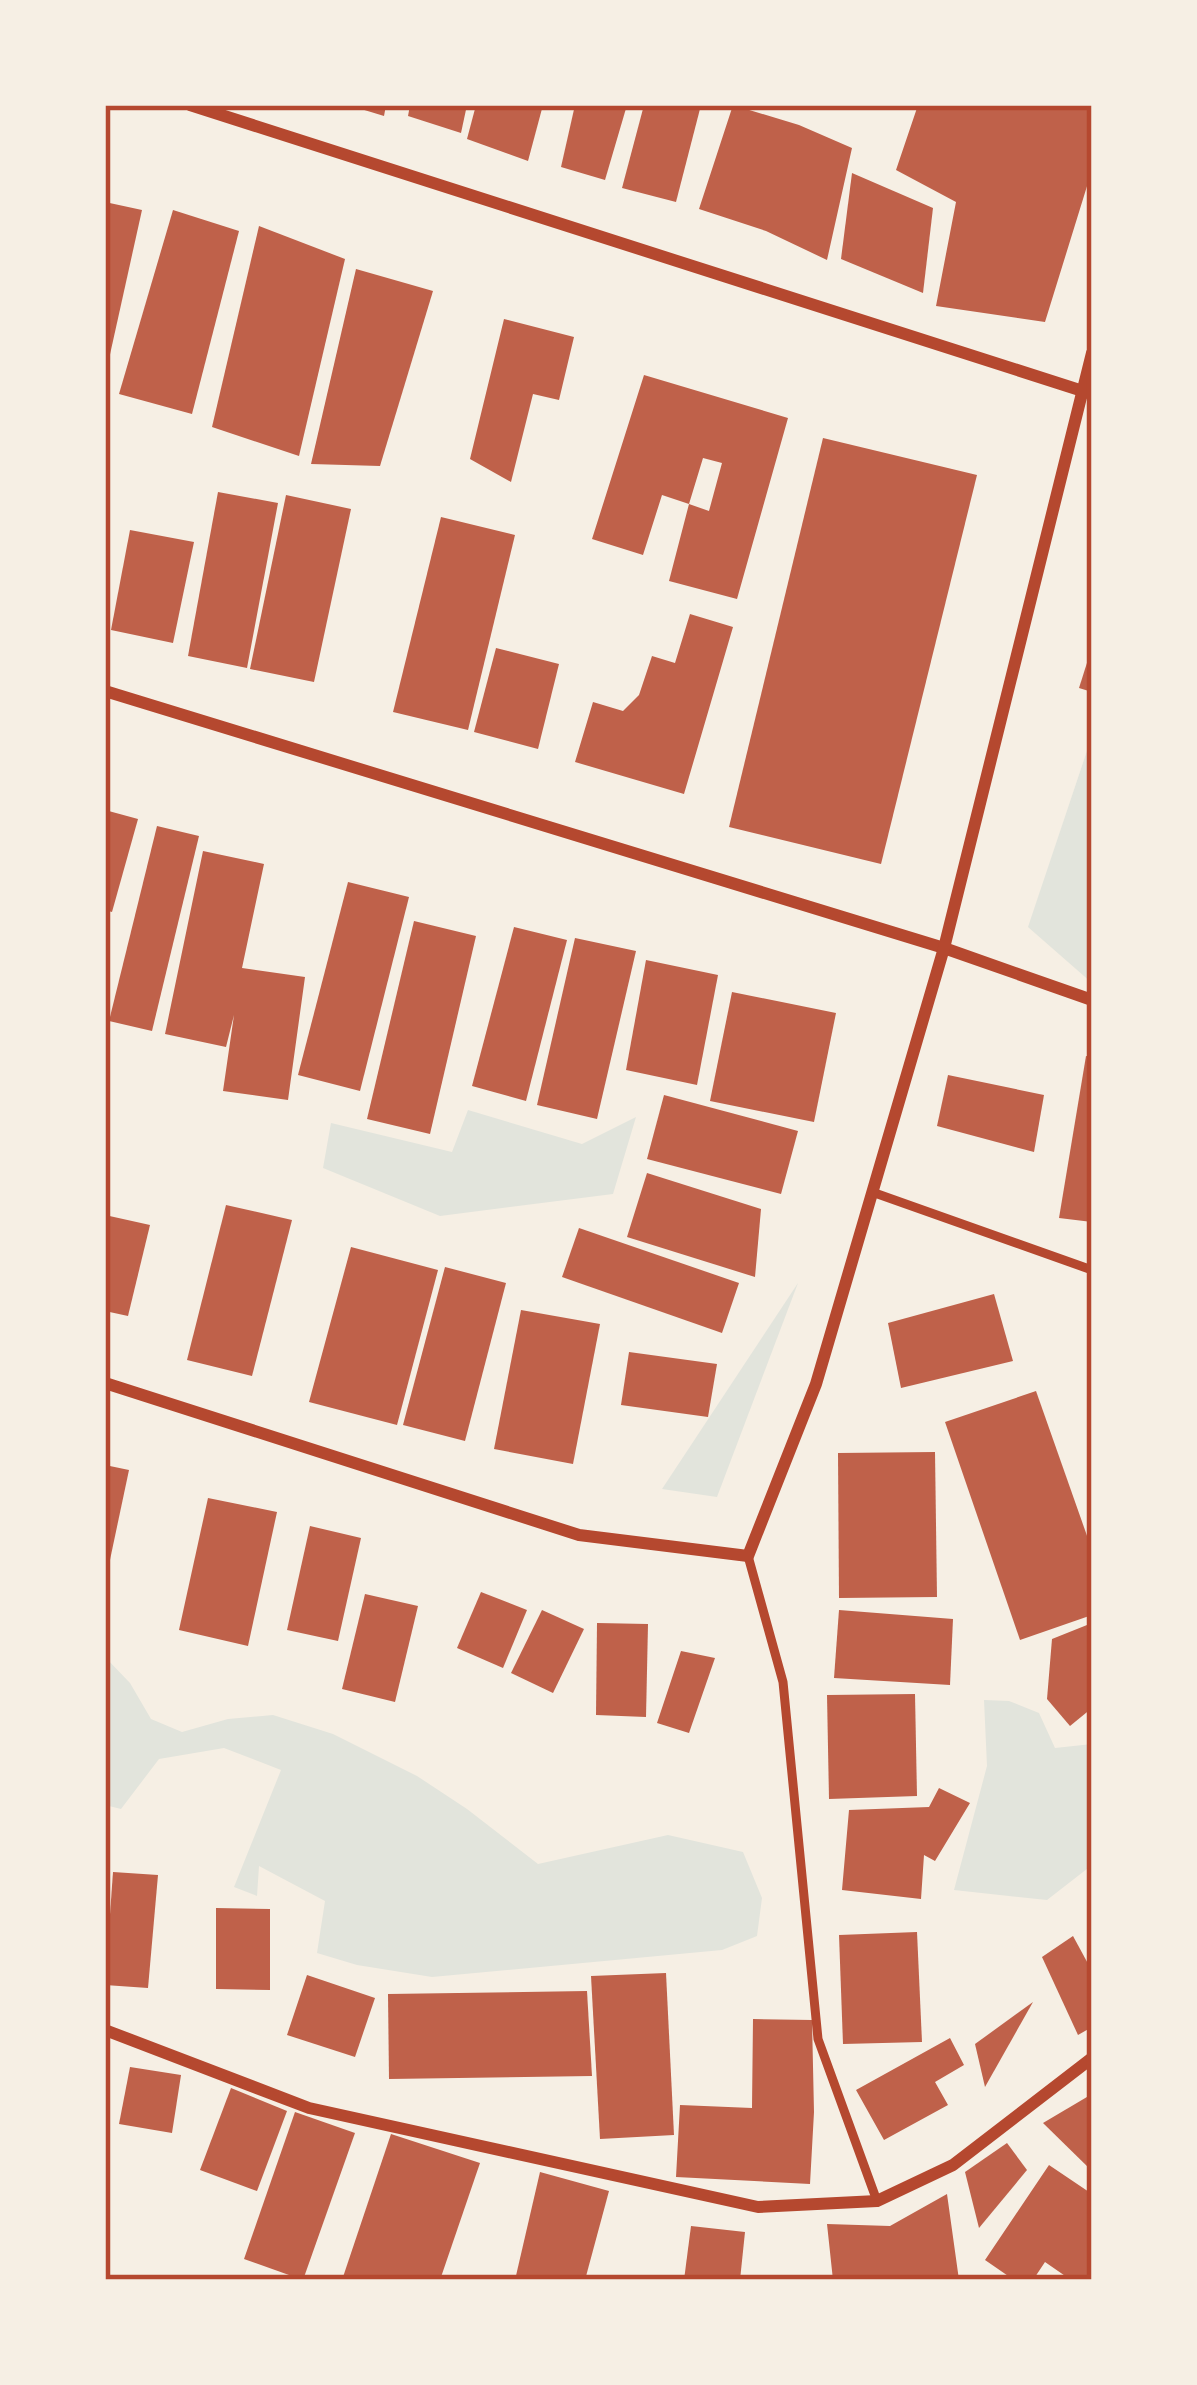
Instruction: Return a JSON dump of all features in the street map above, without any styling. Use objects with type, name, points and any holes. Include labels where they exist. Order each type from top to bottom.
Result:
[{"type":"street","points":[[190,105],[1087,392]]},
{"type":"street","points":[[105,1383],[579,1535],[748,1556],[816,1384],[944,948],[1087,392],[1092,353]]},
{"type":"street","points":[[105,691],[944,948],[1092,1000]]},
{"type":"street","points":[[105,2030],[309,2108],[758,2207],[877,2201],[953,2165],[1092,2058]]},
{"type":"lane","points":[[872,1192],[1092,1270]]},
{"type":"lane","points":[[748,1556],[783,1682],[818,2038],[877,2201]]},
{"type":"shaded area","points":[[1092,736],[1092,983],[1028,927]]},
{"type":"shaded area","points":[[468,1110],[582,1144],[636,1117],[613,1194],[440,1216],[323,1168],[331,1123],[452,1152]]},
{"type":"shaded area","points":[[798,1283],[717,1497],[662,1489]]},
{"type":"shaded area","points":[[105,1657],[130,1683],[151,1719],[182,1732],[228,1719],[273,1715],[333,1734],[417,1776],[538,1864],[668,1835],[743,1852],[762,1898],[757,1936],[722,1950],[432,1977],[317,1953],[325,1901],[259,1866],[257,1896],[234,1887],[281,1770],[224,1748],[159,1759],[121,1809],[105,1805]]},
{"type":"shaded area","points":[[984,1700],[1009,1701],[1039,1713],[1055,1748],[1092,1744],[1092,1865],[1047,1900],[954,1890],[987,1766]]},
{"type":"building","points":[[348,105],[386,105],[384,116]]},
{"type":"building","points":[[410,105],[467,105],[461,133],[408,116]]},
{"type":"building","points":[[476,105],[543,105],[528,161],[467,139]]},
{"type":"building","points":[[575,105],[627,105],[605,180],[561,167]]},
{"type":"building","points":[[644,105],[701,105],[676,202],[622,188]]},
{"type":"building","points":[[733,105],[799,125],[852,148],[827,260],[766,231],[699,209]]},
{"type":"building","points":[[918,105],[1092,105],[1092,170],[1045,322],[936,306],[956,202],[896,170]]},
{"type":"building","points":[[852,173],[933,208],[923,293],[841,259]]},
{"type":"building","points":[[105,202],[142,210],[109,359],[105,358]]},
{"type":"building","points":[[173,210],[239,231],[192,414],[119,394]]},
{"type":"building","points":[[259,226],[345,259],[299,456],[212,427]]},
{"type":"building","points":[[356,269],[433,291],[380,466],[311,464]]},
{"type":"building","points":[[504,319],[574,337],[559,400],[533,394],[511,482],[470,459]]},
{"type":"building","points":[[644,375],[788,418],[737,599],[669,581],[689,504],[662,495],[643,555],[592,539]],"holes":[[[703,458],[722,463],[709,511],[689,504]]]},
{"type":"building","points":[[823,438],[977,475],[881,864],[729,827]]},
{"type":"building","points":[[218,492],[278,503],[247,668],[188,656]]},
{"type":"building","points":[[286,495],[351,509],[314,682],[250,669]]},
{"type":"building","points":[[441,517],[515,535],[468,730],[393,712]]},
{"type":"building","points":[[130,530],[194,542],[173,643],[111,630]]},
{"type":"building","points":[[690,614],[733,627],[684,794],[575,762],[593,702],[623,711],[639,695],[652,656],[675,663]]},
{"type":"building","points":[[1092,647],[1092,692],[1079,688]]},
{"type":"building","points":[[496,648],[559,664],[538,749],[474,732]]},
{"type":"building","points":[[105,810],[138,819],[112,912],[105,910]]},
{"type":"building","points":[[157,826],[199,836],[152,1031],[109,1021]]},
{"type":"building","points":[[203,851],[264,864],[242,968],[305,977],[288,1100],[223,1091],[234,1015],[226,1047],[165,1034]]},
{"type":"building","points":[[348,882],[409,897],[360,1091],[298,1075]]},
{"type":"building","points":[[414,921],[476,936],[430,1134],[367,1119]]},
{"type":"building","points":[[514,927],[567,940],[526,1101],[472,1086]]},
{"type":"building","points":[[575,938],[636,951],[597,1119],[537,1105]]},
{"type":"building","points":[[646,960],[718,975],[697,1085],[626,1070]]},
{"type":"building","points":[[732,992],[836,1013],[814,1122],[710,1101]]},
{"type":"building","points":[[1086,1056],[1092,1057],[1092,1222],[1059,1218]]},
{"type":"building","points":[[948,1075],[1044,1095],[1034,1152],[937,1126]]},
{"type":"building","points":[[664,1095],[798,1131],[781,1194],[647,1159]]},
{"type":"building","points":[[647,1173],[761,1209],[755,1277],[627,1237]]},
{"type":"building","points":[[226,1205],[292,1220],[252,1376],[187,1360]]},
{"type":"building","points":[[105,1215],[150,1225],[128,1316],[105,1311]]},
{"type":"building","points":[[579,1228],[739,1283],[722,1333],[562,1277]]},
{"type":"building","points":[[351,1247],[438,1270],[397,1425],[309,1402]]},
{"type":"building","points":[[445,1267],[506,1283],[465,1441],[403,1425]]},
{"type":"building","points":[[994,1294],[1013,1361],[901,1388],[888,1323]]},
{"type":"building","points":[[521,1310],[600,1324],[573,1464],[494,1449]]},
{"type":"building","points":[[629,1352],[717,1364],[708,1417],[621,1405]]},
{"type":"building","points":[[1036,1391],[1092,1550],[1092,1615],[1020,1640],[945,1422]]},
{"type":"building","points":[[935,1452],[937,1597],[839,1598],[838,1453]]},
{"type":"building","points":[[105,1465],[129,1470],[107,1574],[105,1574]]},
{"type":"building","points":[[208,1498],[277,1512],[248,1646],[179,1630]]},
{"type":"building","points":[[310,1526],[361,1538],[338,1641],[287,1630]]},
{"type":"building","points":[[481,1592],[527,1610],[503,1668],[457,1648]]},
{"type":"building","points":[[365,1594],[418,1606],[395,1702],[342,1689]]},
{"type":"building","points":[[542,1610],[584,1629],[553,1693],[511,1673]]},
{"type":"building","points":[[839,1610],[953,1619],[950,1685],[834,1678]]},
{"type":"building","points":[[597,1623],[648,1624],[646,1717],[596,1715]]},
{"type":"building","points":[[1092,1623],[1092,1708],[1070,1726],[1047,1699],[1052,1639]]},
{"type":"building","points":[[681,1651],[715,1658],[689,1733],[657,1723]]},
{"type":"building","points":[[915,1694],[917,1796],[829,1799],[827,1695]]},
{"type":"building","points":[[939,1788],[970,1803],[935,1861],[924,1855],[921,1899],[842,1890],[849,1810],[929,1807]]},
{"type":"building","points":[[113,1872],[158,1875],[148,1988],[105,1985]]},
{"type":"building","points":[[216,1908],[270,1909],[270,1990],[216,1989]]},
{"type":"building","points":[[917,1932],[922,2042],[843,2044],[839,1935]]},
{"type":"building","points":[[1073,1936],[1092,1971],[1092,2027],[1078,2035],[1042,1957]]},
{"type":"building","points":[[666,1973],[674,2135],[600,2139],[591,1976]]},
{"type":"building","points":[[307,1975],[375,1998],[355,2057],[287,2035]]},
{"type":"building","points":[[587,1991],[592,2076],[389,2079],[388,1994]]},
{"type":"building","points":[[1033,2002],[985,2087],[975,2044]]},
{"type":"building","points":[[753,2019],[812,2020],[810,2184],[676,2177],[680,2105],[752,2108]]},
{"type":"building","points":[[950,2038],[964,2065],[935,2082],[948,2105],[884,2140],[856,2090]]},
{"type":"building","points":[[130,2067],[181,2075],[172,2133],[119,2124]]},
{"type":"building","points":[[231,2088],[287,2111],[257,2191],[200,2170]]},
{"type":"building","points":[[1092,2094],[1092,2171],[1043,2123]]},
{"type":"building","points":[[295,2112],[355,2133],[303,2280],[244,2259]]},
{"type":"building","points":[[391,2134],[480,2163],[440,2280],[342,2280]]},
{"type":"building","points":[[1007,2143],[1027,2170],[979,2228],[965,2172]]},
{"type":"building","points":[[1049,2165],[1092,2194],[1092,2280],[1071,2280],[1045,2262],[1033,2280],[1014,2280],[985,2260]]},
{"type":"building","points":[[540,2172],[609,2191],[585,2280],[515,2280]]},
{"type":"building","points":[[947,2194],[959,2280],[833,2280],[827,2224],[890,2226]]},
{"type":"building","points":[[691,2226],[745,2232],[740,2280],[684,2280]]}]
